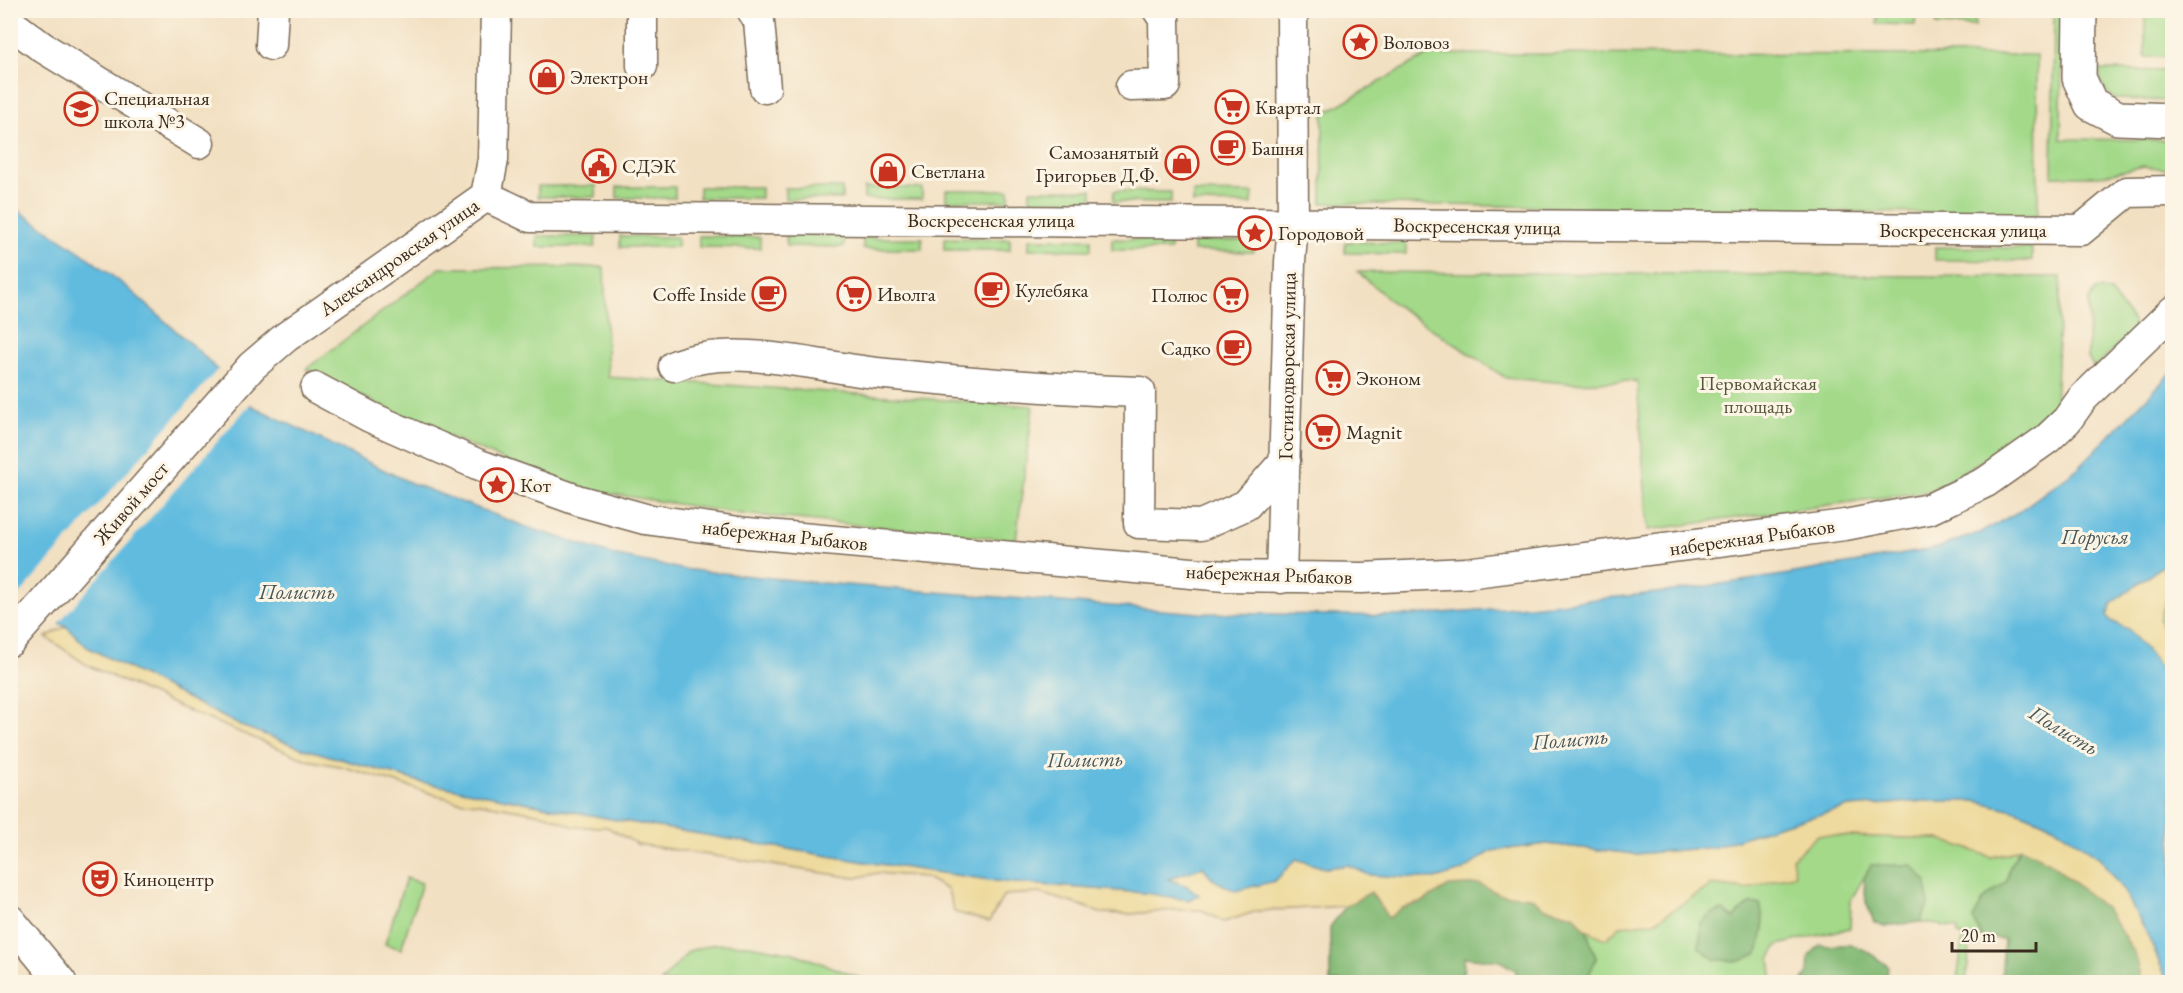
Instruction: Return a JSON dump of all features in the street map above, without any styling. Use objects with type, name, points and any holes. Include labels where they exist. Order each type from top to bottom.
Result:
[{"type":"main road","points":[[2080,10],[2079,78],[2091,104],[2118,118],[2172,120]]},
{"type":"street","points":[[271,45],[273,10]]},
{"type":"street","name":"Александровская улица","points":[[252,366],[286,337],[486,196],[493,160],[496,10]]},
{"type":"street","points":[[642,10],[642,66]]},
{"type":"street","points":[[752,10],[759,21],[765,88]]},
{"type":"street","points":[[1131,86],[1165,85],[1164,19],[1158,10]]},
{"type":"street","name":"Гостинодворская улица","points":[[1281,578],[1293,222],[1292,10]]},
{"type":"street","points":[[10,22],[42,47],[199,143]]},
{"type":"street","name":"Воскресенская улица","points":[[486,196],[530,217],[2081,230],[2127,192],[2172,191]]},
{"type":"street","name":"набережная Рыбаков","points":[[316,388],[370,417],[477,464],[580,501],[645,519],[770,535],[1225,576],[1402,577],[1466,573],[1845,525],[1929,509],[1986,482],[2047,439],[2067,420],[2082,399],[2172,312]]},
{"type":"street","points":[[674,366],[693,358],[767,356],[876,373],[1086,390],[1140,392],[1139,523],[1201,525],[1246,505],[1285,461]]},
{"type":"street","name":"Живой мост","points":[[10,641],[252,366]]},
{"type":"street","points":[[10,920],[61,982]]},
{"type":"green space","points":[[1878,11],[1911,11],[1916,13],[1915,25],[1877,24]]},
{"type":"green space","points":[[1975,11],[1975,26],[1936,25],[1937,12]]},
{"type":"green space","points":[[2054,11],[2062,11],[2061,139],[2172,140],[2172,170],[2144,166],[2100,176],[2052,176]]},
{"type":"green space","points":[[2145,11],[2172,11],[2172,57],[2145,57]]},
{"type":"green space","points":[[1429,54],[2037,55],[2038,215],[1322,203],[1323,114]]},
{"type":"green space","points":[[2100,70],[2172,71],[2172,101],[2116,99],[2104,87]]},
{"type":"green space","points":[[538,186],[596,186],[596,197],[538,197]]},
{"type":"green space","points":[[617,187],[675,187],[675,198],[617,198]]},
{"type":"green space","points":[[699,187],[761,187],[761,198],[699,198]]},
{"type":"green space","points":[[785,188],[842,188],[842,199],[785,199]]},
{"type":"green space","points":[[864,188],[922,188],[922,199],[864,199]]},
{"type":"green space","points":[[946,190],[1009,190],[1009,201],[946,201]]},
{"type":"green space","points":[[1030,190],[1092,190],[1092,201],[1030,200]]},
{"type":"green space","points":[[1114,191],[1171,192],[1171,203],[1113,202]]},
{"type":"green space","points":[[1193,192],[1253,193],[1252,204],[1193,203]]},
{"type":"green space","points":[[786,235],[844,236],[844,247],[786,246]]},
{"type":"green space","points":[[537,236],[596,236],[595,247],[537,247]]},
{"type":"green space","points":[[620,236],[677,237],[677,247],[620,247]]},
{"type":"green space","points":[[699,236],[760,237],[760,248],[699,247]]},
{"type":"green space","points":[[863,238],[922,238],[922,249],[863,249]]},
{"type":"green space","points":[[944,238],[1010,239],[1010,250],[944,250]]},
{"type":"green space","points":[[1029,239],[1091,239],[1091,250],[1029,249]]},
{"type":"green space","points":[[1112,239],[1170,240],[1170,250],[1112,250]]},
{"type":"green space","points":[[1193,241],[1253,241],[1253,252],[1193,251]]},
{"type":"green space","points":[[1345,242],[1406,243],[1406,254],[1345,253]]},
{"type":"green space","points":[[1935,247],[2032,248],[2032,261],[1935,260]]},
{"type":"green space","points":[[604,267],[608,377],[1033,406],[1016,540],[742,514],[592,491],[554,481],[421,425],[306,369],[440,268]]},
{"type":"green space","name":"Первомайская площадь","points":[[1358,272],[2061,277],[2055,407],[2004,448],[1930,491],[1648,530],[1637,381],[1568,383],[1506,378],[1394,304]]},
{"type":"green space","points":[[2095,290],[2110,292],[2132,320],[2136,329],[2094,367],[2088,358],[2089,300]]},
{"type":"green space","points":[[2172,573],[2172,656],[2159,618],[2166,603]]},
{"type":"green space","points":[[1818,835],[1940,839],[1991,857],[2009,853],[2021,847],[2010,866],[2006,882],[1984,899],[1973,918],[1982,937],[1971,937],[1966,982],[1957,982],[1963,936],[1958,935],[1957,928],[1920,922],[1928,905],[1871,865],[1851,900],[1850,928],[1778,945],[1770,959],[1773,982],[1586,982],[1596,958],[1586,930],[1606,938],[1620,926],[1654,922],[1712,885],[1746,889],[1794,874],[1792,858]],"holes":[[[1749,904],[1760,904],[1764,930],[1734,918]]]},
{"type":"green space","points":[[2021,847],[2048,861],[2107,910],[2135,953],[2143,982],[2001,982],[2004,939],[1982,937],[1973,919],[1984,899],[2006,882],[2010,866]]},
{"type":"green space","points":[[1871,865],[1912,865],[1927,882],[1928,905],[1920,922],[1884,926],[1874,922],[1866,902],[1864,877]]},
{"type":"green space","points":[[406,878],[422,883],[401,949],[385,944]]},
{"type":"green space","points":[[1480,884],[1499,894],[1531,897],[1543,907],[1574,915],[1586,930],[1596,958],[1586,982],[1511,982],[1517,971],[1500,961],[1464,957],[1465,982],[1330,982],[1330,927],[1346,906],[1371,892],[1388,918],[1402,908],[1422,902],[1449,886]]},
{"type":"green space","points":[[1749,904],[1760,904],[1762,911],[1763,928],[1758,953],[1741,961],[1715,960],[1699,948],[1701,923],[1711,914],[1723,910],[1734,918]]},
{"type":"green space","points":[[714,944],[749,945],[794,953],[871,982],[661,982],[689,951]]},
{"type":"green space","points":[[1820,945],[1850,945],[1865,950],[1888,966],[1886,982],[1802,982],[1808,973],[1809,956]]},
{"type":"sand","points":[[2172,559],[2169,590],[2159,619],[2172,656],[2172,681],[2128,629],[2111,621],[2107,616],[2112,603]]},
{"type":"sand","points":[[66,626],[87,647],[241,726],[302,748],[421,782],[611,819],[859,861],[1004,882],[1146,893],[1188,900],[1199,895],[1187,886],[1166,879],[1203,867],[1214,880],[1275,881],[1296,859],[1325,868],[1348,865],[1369,875],[1462,871],[1492,851],[1547,844],[1635,854],[1715,847],[1777,826],[1849,807],[1925,801],[1977,801],[2017,811],[2053,826],[2100,858],[2125,893],[2146,932],[2168,982],[2143,982],[2135,953],[2107,910],[2048,861],[2021,848],[1991,857],[1940,839],[1818,835],[1792,858],[1795,874],[1746,889],[1712,885],[1654,922],[1620,926],[1606,939],[1586,930],[1574,915],[1543,907],[1531,897],[1499,894],[1480,884],[1449,886],[1422,902],[1402,908],[1388,918],[1371,892],[1346,906],[1257,911],[1224,922],[1202,910],[1131,914],[1100,913],[1039,893],[1004,895],[989,922],[954,912],[948,890],[925,877],[877,873],[856,878],[637,844],[607,827],[574,827],[547,815],[456,801],[344,767],[307,760],[186,710],[87,665],[46,637]]},
{"type":"water","name":"Полисть","points":[[10,205],[82,253],[128,288],[202,354],[252,406],[411,483],[527,527],[617,556],[681,569],[822,583],[1199,613],[1403,616],[1529,606],[1666,592],[1783,575],[1933,549],[1982,532],[2018,512],[2078,468],[2172,372],[2172,559],[2112,603],[2107,616],[2111,621],[2128,629],[2172,681],[2172,982],[2168,982],[2146,932],[2125,893],[2100,858],[2053,826],[2017,811],[1977,801],[1925,801],[1849,807],[1777,826],[1715,847],[1635,854],[1547,844],[1492,851],[1462,871],[1435,879],[1369,875],[1348,865],[1325,868],[1296,859],[1275,881],[1235,891],[1214,880],[1203,867],[1168,879],[1187,886],[1199,895],[1188,900],[1146,893],[1004,882],[859,861],[611,819],[421,782],[302,748],[241,726],[87,647],[66,626],[11,605]]},
{"type":"pier","points":[[219,368],[252,402],[56,626],[10,608],[11,604]]},
{"type":"place","name":"Воловоз","points":[[1360,42]]},
{"type":"place","name":"Электрон","points":[[547,77]]},
{"type":"place","name":"Квартал","points":[[1232,107]]},
{"type":"place","name":"Специальная школа №3","points":[[81,109]]},
{"type":"place","name":"Башня","points":[[1228,148]]},
{"type":"place","name":"Самозанятый Григорьев Д.Ф.","points":[[1182,163]]},
{"type":"place","name":"СДЭК","points":[[599,166]]},
{"type":"place","name":"Светлана","points":[[888,171]]},
{"type":"place","name":"Городовой","points":[[1255,233]]},
{"type":"place","name":"Кулебяка","points":[[992,290]]},
{"type":"place","name":"Coffe Inside","points":[[769,294]]},
{"type":"place","name":"Иволга","points":[[854,294]]},
{"type":"place","name":"Полюс","points":[[1231,295]]},
{"type":"place","name":"Садко","points":[[1234,348]]},
{"type":"place","name":"Эконом","points":[[1333,378]]},
{"type":"place","name":"Magnit","points":[[1323,432]]},
{"type":"place","name":"Кот","points":[[497,485]]},
{"type":"place","name":"Киноцентр","points":[[100,879]]},
{"type":"water label","name":"Порусья","points":[[2095,536]]}]
